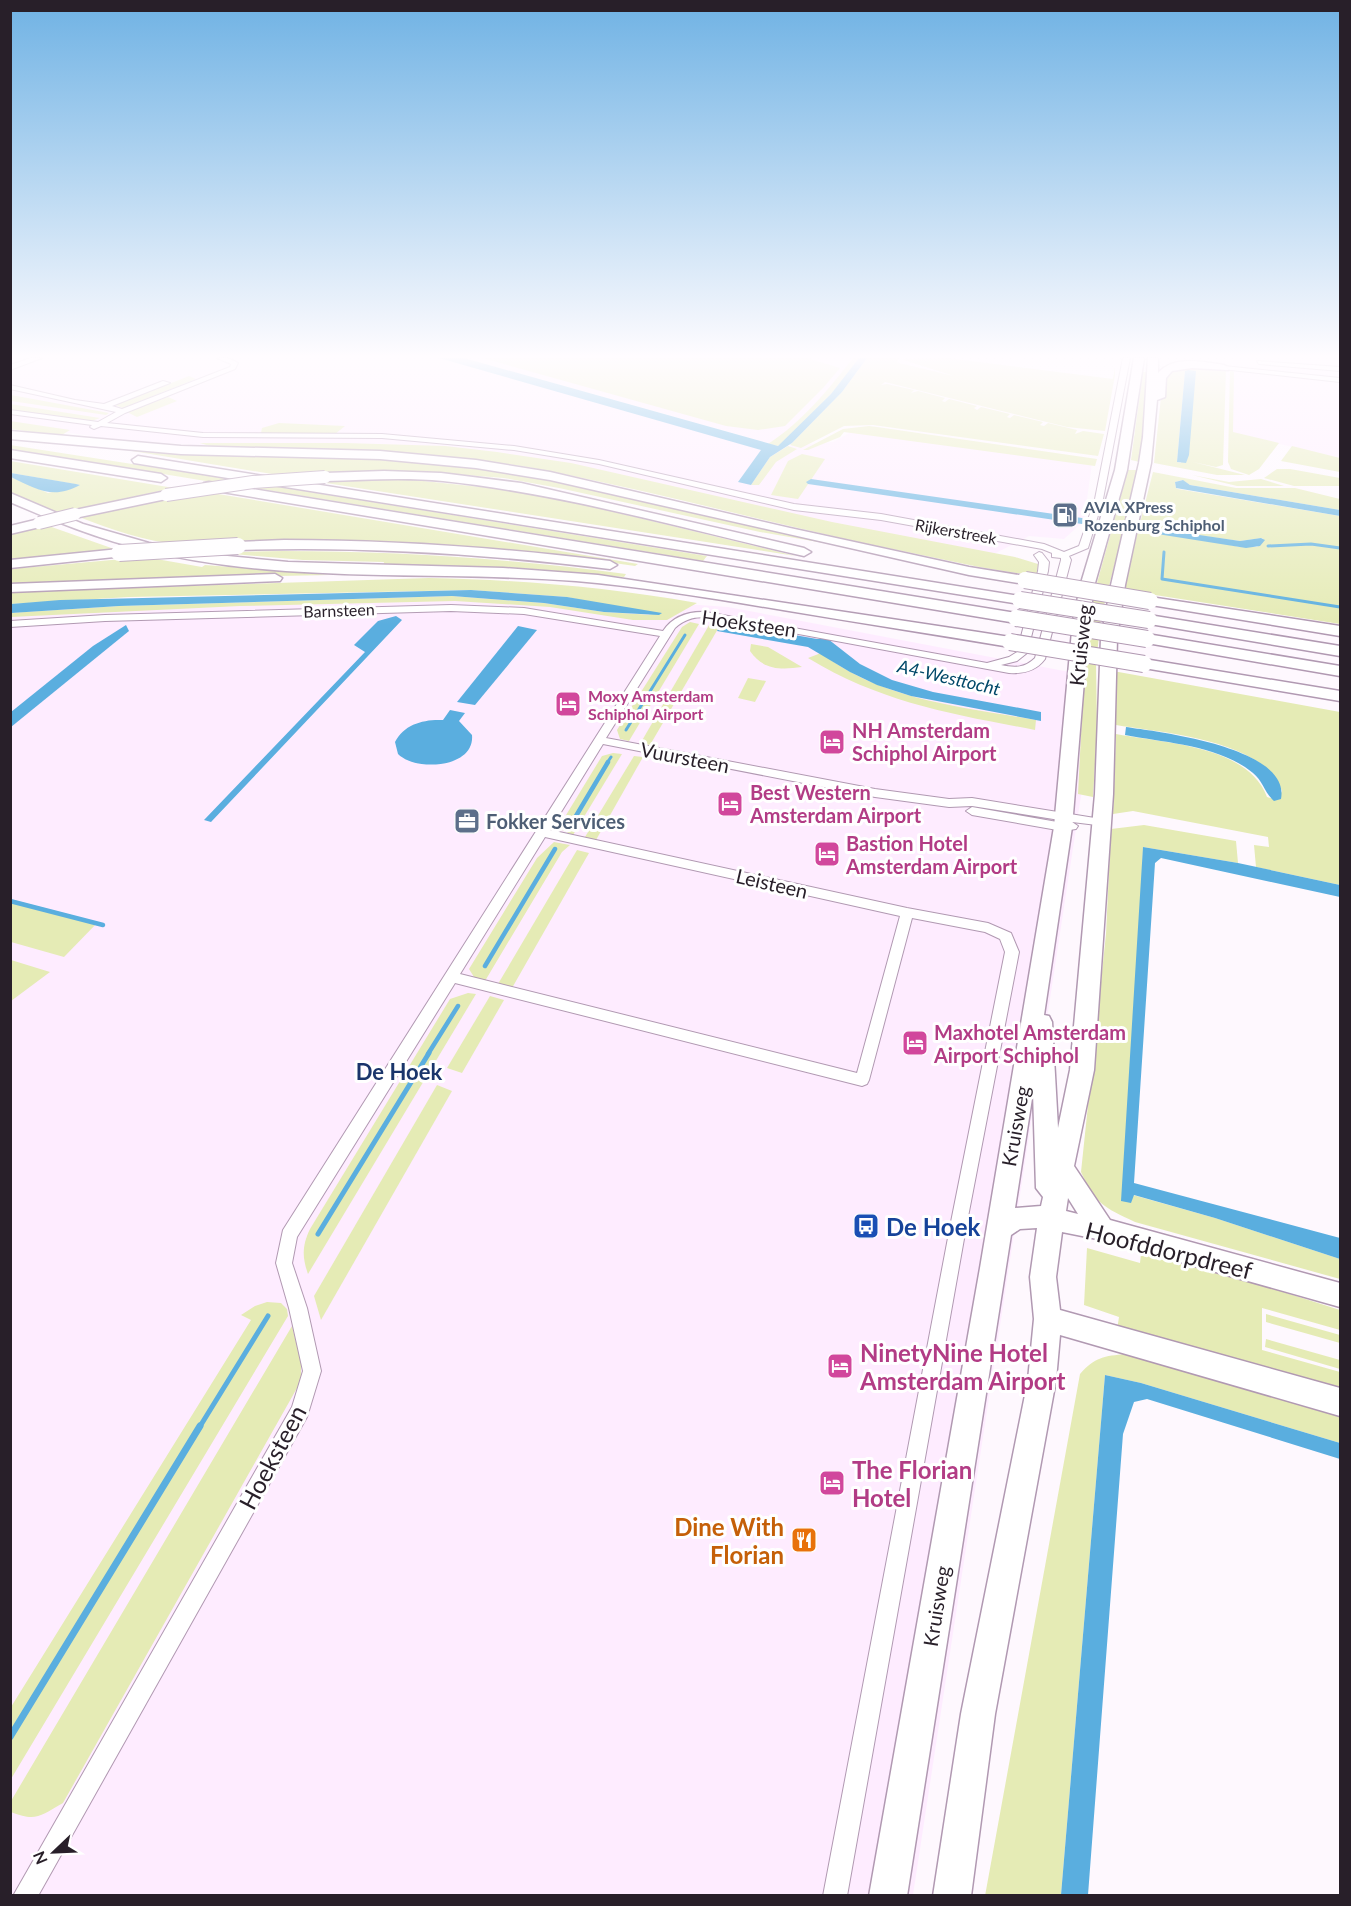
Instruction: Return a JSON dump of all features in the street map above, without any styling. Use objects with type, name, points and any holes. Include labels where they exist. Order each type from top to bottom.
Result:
[{"type":"highway","points":[[72,447],[1341,651]]},
{"type":"highway","points":[[141,447],[380,455],[476,464],[550,476],[969,571],[1341,631]]},
{"type":"highway","name":"Kruisweg","points":[[888,1896],[1064,821],[1081,620],[1088,583],[1121,470],[1125,447]]},
{"type":"highway","name":"Kruisweg","points":[[952,1896],[978,1714],[1042,1380],[1048,1318],[1043,1277],[1051,1220],[1082,1070],[1105,774],[1109,638],[1147,447]]},
{"type":"highway","points":[[10,454],[1341,670]]},
{"type":"highway","points":[[10,531],[75,514],[166,495],[254,482],[384,475],[521,487],[864,565],[941,586]]},
{"type":"highway","points":[[10,497],[69,525],[163,552],[292,567],[464,571],[578,577],[669,588],[1341,696]]},
{"type":"highway","points":[[632,512],[934,568],[969,571]]},
{"type":"highway","points":[[10,564],[119,553],[237,546],[369,546],[494,552],[899,599]]},
{"type":"highway","points":[[10,588],[464,571]]},
{"type":"highway","points":[[1224,677],[1341,705]]},
{"type":"highway","points":[[1038,988],[1047,1105],[1051,1220]]},
{"type":"highway","points":[[1062,1168],[1102,1229]]},
{"type":"highway","name":"Hoofddorpdreef","points":[[999,1229],[1015,1219],[1027,1218],[1051,1220],[1087,1229],[1102,1229],[1341,1295]]},
{"type":"highway","points":[[1048,1318],[1341,1402]]},
{"type":"street","name":"Rijkerstreek","points":[[498,447],[557,454],[776,503],[881,517],[1052,549]]},
{"type":"street","points":[[1039,555],[1064,555],[1080,550],[1099,499],[1109,447]]},
{"type":"street","name":"Rijkerstreek","points":[[860,516],[880,523],[1026,550],[1039,555]]},
{"type":"street","points":[[1039,555],[1052,549],[1083,543]]},
{"type":"street","points":[[1052,549],[1064,555]]},
{"type":"street","name":"Hoeksteen","points":[[988,665],[1017,658],[1024,649],[1043,571],[1044,562],[1039,555]]},
{"type":"street","name":"Kruisweg","points":[[1038,662],[1065,565],[1064,555]]},
{"type":"street","name":"Barnsteen","points":[[10,624],[105,618],[451,608],[524,611],[666,634]]},
{"type":"street","name":"Hoeksteen","points":[[25,1896],[300,1411],[312,1371],[298,1308],[284,1263],[289,1234],[666,634],[680,619],[699,614],[1020,670],[1038,662]]},
{"type":"street","name":"Vuursteen","points":[[599,740],[875,793],[949,803],[971,811],[1101,823]]},
{"type":"street","name":"Leisteen","points":[[542,832],[908,913],[988,928],[1002,933]]},
{"type":"street","points":[[452,977],[862,1080],[908,913]]},
{"type":"street","name":"Kruisweg","points":[[835,1896],[959,1222],[1012,952],[1009,940],[1002,933]]},
{"type":"shaded area","points":[[350,447],[754,447],[761,449],[773,447],[967,447],[1092,463],[1084,521],[1064,539],[1029,536],[986,558],[541,462]]},
{"type":"shaded area","points":[[1292,447],[1340,447],[1340,458]]},
{"type":"shaded area","points":[[527,593],[728,607],[1085,675],[1088,750],[913,1895],[11,1896],[11,610]]},
{"type":"green space","points":[[10,447],[23,447],[235,480],[218,483],[11,449]]},
{"type":"green space","points":[[213,447],[453,447],[571,463],[832,522],[1015,557],[1038,564],[1037,575],[990,569],[868,544],[603,482],[516,465],[388,452]]},
{"type":"green space","points":[[786,447],[797,449],[776,462],[759,485],[751,485],[770,457]]},
{"type":"green space","points":[[954,447],[1014,447],[1097,459],[1095,466]]},
{"type":"green space","points":[[1032,447],[1100,447],[1098,456]]},
{"type":"green space","points":[[1133,447],[1142,447],[1140,462],[1131,460]]},
{"type":"green space","points":[[1156,447],[1178,447],[1177,462],[1181,463],[1183,447],[1224,447],[1223,465],[1216,467],[1193,462],[1245,475],[1217,475],[1154,463]]},
{"type":"green space","points":[[1228,447],[1276,447],[1259,469],[1249,475],[1231,469],[1228,462]]},
{"type":"green space","points":[[1291,447],[1296,447],[1340,458],[1340,472],[1281,461]]},
{"type":"green space","points":[[114,448],[434,462],[550,479],[847,547],[760,532],[504,478],[413,471],[278,475]]},
{"type":"green space","points":[[802,454],[825,459],[798,499],[771,495],[788,461]]},
{"type":"green space","points":[[10,461],[174,488],[53,514],[11,493],[11,477],[48,493],[80,485],[11,473]]},
{"type":"green space","points":[[1277,469],[1290,469],[1340,478],[1340,486],[1294,486],[1264,478]]},
{"type":"green space","points":[[1128,470],[1139,470],[1101,617],[1096,664],[1097,731],[1093,797],[1078,794],[1084,676],[1091,605]]},
{"type":"green space","points":[[1153,472],[1236,488],[1295,488],[1340,499],[1340,510],[1190,485],[1182,480],[1175,482],[1178,489],[1340,516],[1340,624],[1123,590]],"holes":[[[1152,529],[1240,541],[1262,538],[1264,540],[1257,547],[1240,547]]]},
{"type":"green space","points":[[1192,475],[1229,482],[1261,479],[1284,486],[1237,486]]},
{"type":"green space","points":[[330,480],[414,480],[509,490],[573,502],[796,556],[326,483]]},
{"type":"green space","points":[[260,484],[707,556],[703,561],[241,486]]},
{"type":"green space","points":[[206,492],[638,564],[635,566],[431,544],[167,543],[141,538],[79,517],[134,504]]},
{"type":"green space","points":[[46,525],[117,550],[11,560],[11,534]]},
{"type":"green space","points":[[235,552],[370,552],[455,557],[626,574],[624,577],[521,568],[383,566],[384,562],[303,560],[233,554]]},
{"type":"green space","points":[[145,557],[202,567],[205,565],[330,575],[184,578],[11,587],[11,569]]},
{"type":"green space","points":[[429,578],[564,585],[697,603],[667,620],[633,620],[550,607],[455,601],[240,606],[11,617],[10,613],[119,606],[452,596],[653,615],[567,597],[471,590],[129,597],[11,604],[11,592]]},
{"type":"green space","points":[[712,620],[722,622],[650,745],[640,744]]},
{"type":"green space","points":[[690,622],[699,624],[629,741],[620,739],[617,730],[682,627]]},
{"type":"green space","points":[[751,644],[768,647],[802,667],[779,668],[766,665],[750,651]]},
{"type":"green space","points":[[821,653],[845,669],[896,691],[952,705],[1036,720],[1035,730],[946,712],[890,696],[863,686],[808,658]]},
{"type":"green space","points":[[1113,671],[1340,712],[1340,885],[1256,867],[1254,845],[1269,847],[1268,837],[1133,811],[1113,814],[1116,734],[1202,749],[1242,766],[1257,780],[1267,797],[1277,800],[1282,791],[1272,774],[1255,760],[1234,749],[1184,736],[1116,725]]},
{"type":"green space","points":[[748,678],[766,681],[755,702],[738,698]]},
{"type":"green space","points":[[613,753],[622,754],[573,835],[562,830],[560,825],[602,756]]},
{"type":"green space","points":[[634,756],[643,757],[596,840],[585,837]]},
{"type":"green space","points":[[1144,825],[1236,841],[1238,863],[1143,847],[1133,1195],[1215,1218],[1340,1259],[1340,1279],[1135,1222],[1102,1204],[1091,1192],[1081,1172],[1106,934],[1111,829]]},
{"type":"green space","points":[[554,842],[570,845],[562,852],[485,981],[474,977],[469,969],[537,858]]},
{"type":"green space","points":[[577,850],[589,853],[512,988],[498,984]]},
{"type":"green space","points":[[10,899],[98,922],[64,957],[11,942]]},
{"type":"green space","points":[[11,960],[50,972],[11,1001]]},
{"type":"green space","points":[[468,993],[476,994],[308,1274],[304,1252],[305,1241],[310,1229],[450,999]]},
{"type":"green space","points":[[490,996],[504,1000],[462,1073],[447,1068]]},
{"type":"green space","points":[[437,1085],[452,1091],[321,1320],[314,1296]]},
{"type":"green space","points":[[1087,1248],[1140,1263],[1141,1254],[1258,1284],[1340,1310],[1340,1330],[1262,1308],[1262,1350],[1340,1372],[1340,1394],[1117,1330],[1119,1317],[1084,1305]]},
{"type":"green space","points":[[267,1302],[281,1303],[287,1309],[288,1316],[11,1779],[11,1707],[251,1320],[241,1315]]},
{"type":"green space","points":[[1266,1314],[1340,1335],[1340,1343],[1266,1322]]},
{"type":"green space","points":[[292,1326],[301,1363],[301,1381],[63,1803],[38,1816],[26,1817],[11,1812],[11,1801]]},
{"type":"green space","points":[[1266,1339],[1340,1360],[1340,1369],[1265,1347]]},
{"type":"green space","points":[[1126,1354],[1171,1363],[1340,1412],[1340,1443],[1141,1383],[1105,1375],[1061,1895],[985,1896],[1080,1374],[1100,1358]]},
{"type":"water","points":[[750,447],[786,447],[770,457],[751,485],[738,482],[761,450]]},
{"type":"water","points":[[1178,447],[1190,447],[1186,463],[1177,462]]},
{"type":"water","points":[[11,473],[80,485],[61,492],[45,491],[11,477]]},
{"type":"water","points":[[1183,480],[1190,485],[1340,510],[1340,516],[1176,488],[1175,482]]},
{"type":"water","points":[[1152,528],[1240,541],[1261,538],[1265,540],[1260,546],[1246,548],[1151,533]]},
{"type":"water","points":[[471,590],[567,597],[662,613],[659,615],[604,612],[544,603],[452,596],[119,606],[11,613],[11,604],[60,600]]},
{"type":"water","points":[[396,616],[402,620],[211,822],[204,820],[365,652],[354,645],[378,621]]},
{"type":"water","points":[[722,622],[828,639],[860,664],[892,680],[933,692],[1041,712],[1041,721],[911,696],[877,685],[808,647],[717,631]]},
{"type":"water","points":[[126,625],[129,631],[11,727],[11,712],[93,646]]},
{"type":"water","points":[[518,626],[537,630],[475,705],[457,702]]},
{"type":"water","points":[[450,710],[465,713],[459,721],[472,735],[470,746],[464,754],[443,764],[430,765],[406,760],[398,754],[395,742],[404,731],[415,724],[429,720],[443,720]]},
{"type":"water","points":[[1126,727],[1192,738],[1220,745],[1245,755],[1266,767],[1279,781],[1281,799],[1274,801],[1253,773],[1224,756],[1192,746],[1125,735]]},
{"type":"water","points":[[1143,847],[1238,863],[1340,885],[1340,897],[1161,858],[1155,863],[1134,1183],[1340,1238],[1340,1259],[1215,1218],[1134,1195],[1131,1203],[1121,1201]]},
{"type":"water","points":[[1105,1375],[1141,1383],[1340,1443],[1340,1459],[1147,1399],[1134,1402],[1123,1434],[1088,1895],[1061,1895]]},
{"type":"waterway","points":[[811,482],[1082,521]]},
{"type":"waterway","points":[[1268,546],[1311,544],[1340,548]]},
{"type":"waterway","points":[[1164,552],[1162,579],[1340,607]]},
{"type":"waterway","points":[[626,730],[685,635]]},
{"type":"waterway","points":[[607,763],[611,757]]},
{"type":"waterway","points":[[573,821],[608,762]]},
{"type":"waterway","points":[[485,966],[555,849]]},
{"type":"waterway","points":[[10,901],[103,925]]},
{"type":"waterway","points":[[428,1054],[458,1006]]},
{"type":"waterway","points":[[318,1234],[429,1053]]},
{"type":"waterway","points":[[199,1428],[268,1316]]},
{"type":"waterway","points":[[10,1737],[200,1426]]},
{"type":"place","name":"AVIA XPress Rozenburg Schiphol","points":[[1065,515]]},
{"type":"place","name":"Moxy Amsterdam Schiphol Airport","points":[[568,704]]},
{"type":"place","name":"NH Amsterdam Schiphol Airport","points":[[832,742]]},
{"type":"place","name":"Best Western Amsterdam Airport","points":[[730,804]]},
{"type":"place","name":"Fokker Services","points":[[467,821]]},
{"type":"place","name":"Bastion Hotel Amsterdam Airport","points":[[827,854]]},
{"type":"place","name":"Maxhotel Amsterdam Airport Schiphol","points":[[915,1043]]},
{"type":"place","name":"De Hoek","points":[[866,1226]]},
{"type":"place","name":"NinetyNine Hotel Amsterdam Airport","points":[[840,1366]]},
{"type":"place","name":"The Florian Hotel","points":[[832,1483]]},
{"type":"place","name":"Dine With Florian","points":[[804,1540]]},
{"type":"district","name":"De Hoek","points":[[399,1071]]},
{"type":"water label","name":"A4-Westtocht","points":[[949,677]]}]
